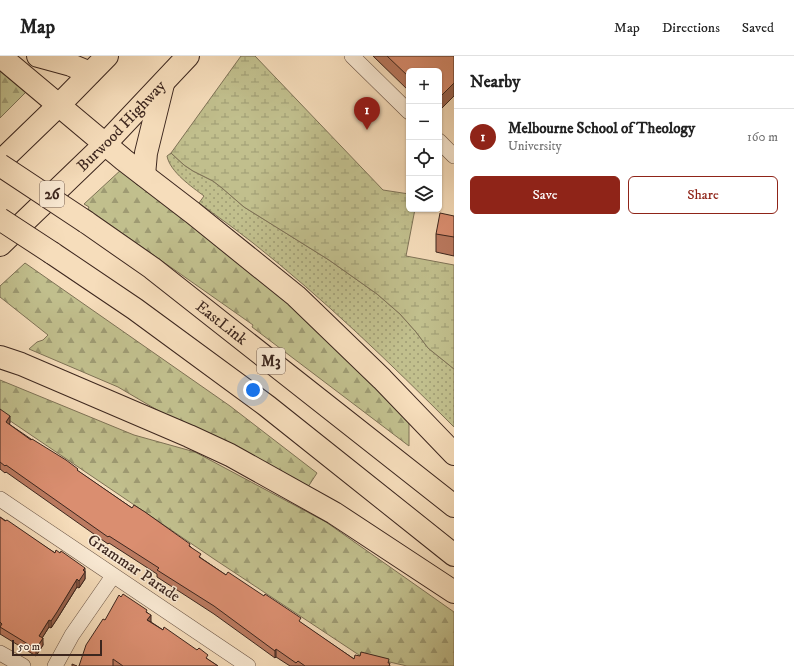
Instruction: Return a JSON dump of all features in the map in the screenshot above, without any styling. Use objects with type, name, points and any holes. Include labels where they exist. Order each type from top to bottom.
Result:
[{"type":"highway","points":[[0,56],[105,144],[296,296],[382,379],[454,454]]},
{"type":"highway","points":[[38,56],[71,65],[90,73]]},
{"type":"highway","points":[[0,164],[107,56]]},
{"type":"highway","name":"Burwood Highway","points":[[0,245],[105,144],[188,56]]},
{"type":"highway","points":[[144,175],[146,153],[164,82]]},
{"type":"highway","name":"EastLink","points":[[0,164],[152,268],[454,505]]},
{"type":"highway","name":"M3","points":[[0,219],[135,309],[267,406],[454,555]]},
{"type":"highway","points":[[0,342],[21,364]]},
{"type":"highway","points":[[0,357],[21,364],[230,455],[334,513],[454,592]]},
{"type":"street","points":[[352,56],[406,109]]},
{"type":"street","points":[[442,144],[454,156]]},
{"type":"street","name":"Grammar Parade","points":[[0,499],[248,666]]},
{"type":"street","points":[[56,666],[72,635],[113,576]]},
{"type":"street","points":[[0,652],[23,666]]},
{"type":"green space","points":[[241,56],[255,56],[383,190],[406,194],[406,212],[414,212],[406,256],[454,265],[454,369],[428,348],[400,314],[377,294],[329,260],[244,207],[213,181],[184,165],[171,153]]},
{"type":"green space","points":[[0,67],[29,89],[0,118]]},
{"type":"green space","points":[[171,153],[193,171],[213,181],[244,207],[329,260],[377,294],[400,314],[428,348],[454,369],[454,427],[381,355],[305,286],[253,243],[199,203],[204,196],[182,179],[172,168],[167,156]]},
{"type":"green space","points":[[123,168],[242,261],[409,414],[409,446],[252,327],[253,325],[88,209],[89,207],[84,204]]},
{"type":"green space","points":[[25,263],[230,406],[317,473],[306,490],[164,414],[118,387],[29,349],[48,335],[0,297],[0,286]]},
{"type":"green space","points":[[0,380],[134,435],[195,452],[326,522],[454,612],[454,666],[407,666],[359,655],[0,414]]},
{"type":"building","points":[[387,56],[454,56],[454,83],[442,95],[442,68],[406,68],[406,74]]},
{"type":"building","points":[[440,213],[454,216],[454,237],[436,234]]},
{"type":"building","points":[[0,409],[10,416],[6,422],[31,440],[32,439],[66,460],[78,469],[77,470],[132,508],[134,505],[145,512],[190,544],[189,546],[201,554],[199,557],[226,575],[228,572],[264,596],[265,594],[301,618],[299,621],[354,659],[355,655],[360,656],[361,652],[389,659],[389,666],[305,666],[298,661],[296,663],[276,649],[275,651],[214,606],[157,570],[159,568],[109,536],[108,537],[0,462]]},
{"type":"building","points":[[0,517],[5,521],[7,520],[55,553],[56,550],[60,553],[61,551],[85,568],[83,570],[85,572],[79,581],[77,579],[51,621],[49,620],[39,636],[43,638],[36,649],[0,627],[2,624],[0,622]]},
{"type":"building","points":[[123,594],[147,610],[146,612],[151,615],[147,620],[163,630],[164,627],[197,650],[199,648],[208,655],[206,658],[218,666],[123,666],[113,659],[113,666],[79,666],[86,645],[103,619],[105,620],[119,595],[121,597]]},
{"type":"place","name":"Melbourne School of Theology","points":[[367,130]]}]
